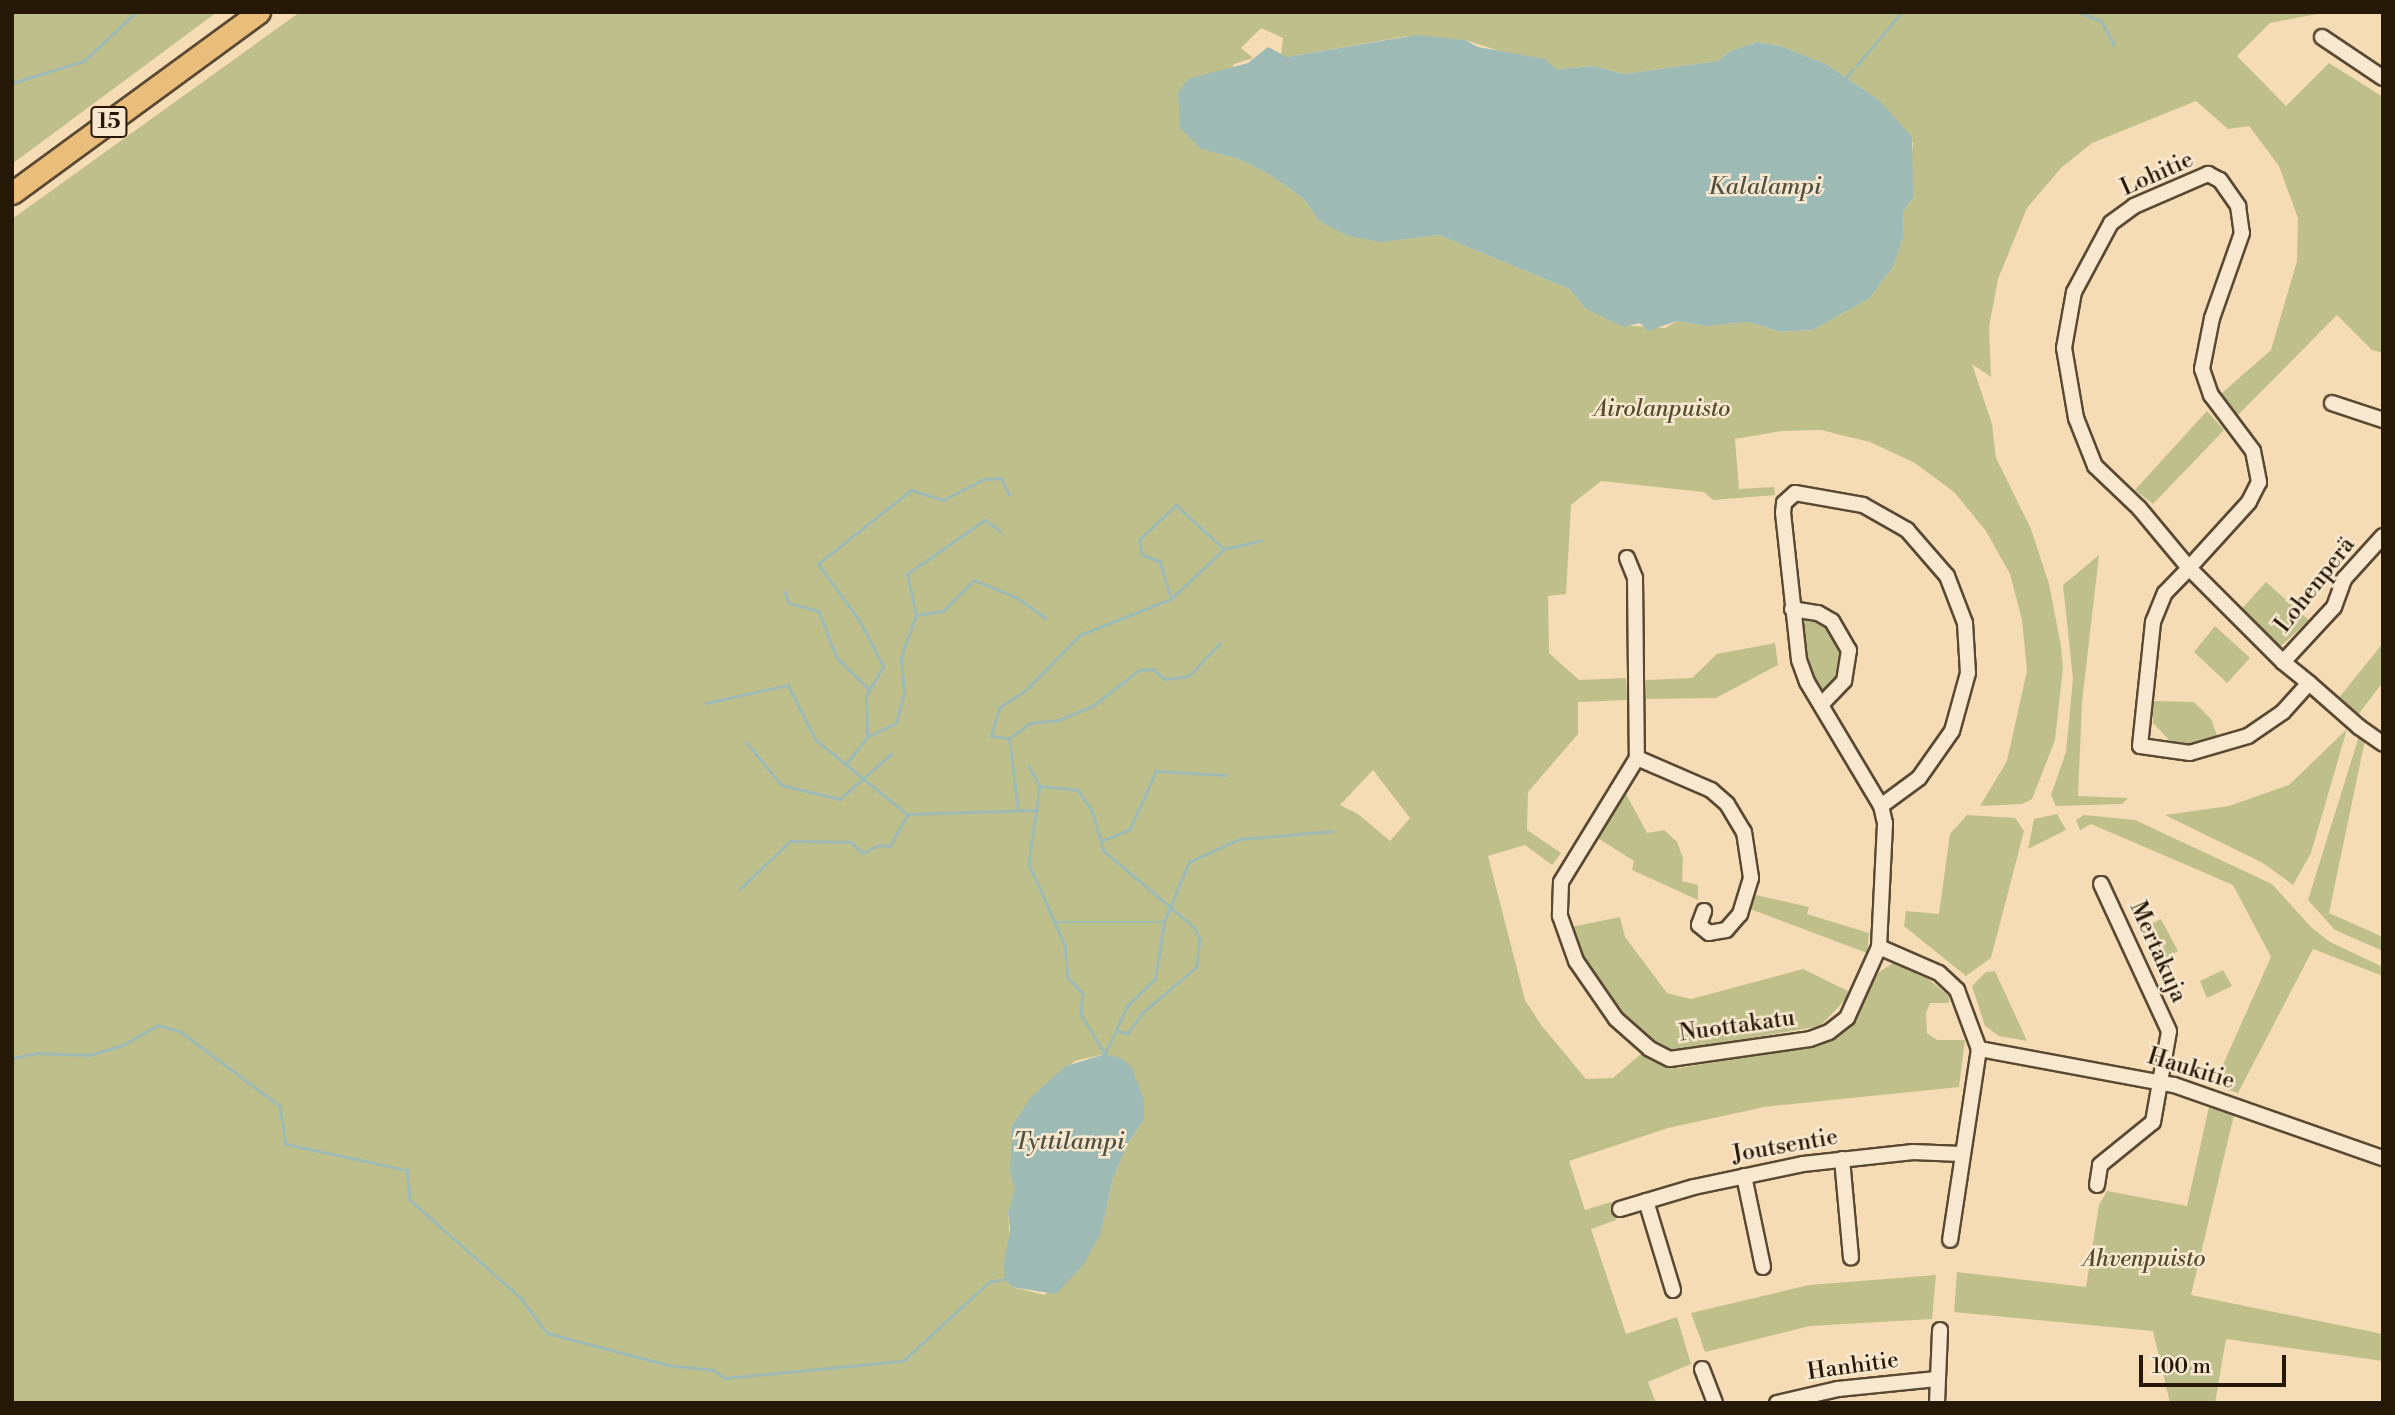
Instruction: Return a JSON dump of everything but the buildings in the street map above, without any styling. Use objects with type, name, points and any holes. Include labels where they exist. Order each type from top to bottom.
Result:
[{"type":"highway","name":"15","points":[[12,193],[259,12]]},
{"type":"street","points":[[2322,37],[2383,78]]},
{"type":"street","name":"Lohitie","points":[[2189,568],[2249,502],[2259,482],[2253,451],[2211,395],[2202,369],[2212,318],[2242,233],[2238,206],[2220,180],[2208,174],[2134,206],[2111,223],[2074,292],[2064,348],[2076,418],[2095,466],[2109,485],[2133,502],[2189,568],[2283,662],[2383,744]]},
{"type":"street","points":[[2332,403],[2383,419]]},
{"type":"street","points":[[1881,806],[1919,778],[1938,757],[1952,731],[1968,673],[1965,623],[1947,576],[1907,530],[1863,505],[1803,492],[1789,496],[1783,513],[1799,660],[1821,705],[1881,806],[1886,848],[1879,947],[1931,969],[1951,984],[1979,1049],[1950,1240]]},
{"type":"street","name":"Lohenperä","points":[[2283,662],[2334,607],[2344,579],[2383,536]]},
{"type":"street","points":[[1628,558],[1634,578],[1637,758],[1711,790],[1727,804],[1744,832],[1751,878],[1740,914],[1726,930],[1709,933],[1699,925],[1704,911]]},
{"type":"street","points":[[2189,568],[2165,593],[2153,622],[2140,746],[2190,752],[2248,736],[2278,717],[2309,683]]},
{"type":"street","points":[[1792,609],[1818,613],[1832,621],[1849,650],[1844,681],[1821,705]]},
{"type":"street","name":"Nuottakatu","points":[[1637,758],[1567,868],[1558,902],[1570,949],[1585,976],[1616,1019],[1650,1049],[1660,1056],[1682,1058],[1810,1039],[1829,1031],[1847,1018],[1879,947]]},
{"type":"street","name":"Mertakuja","points":[[2097,1185],[2100,1165],[2152,1122],[2169,1031],[2101,884]]},
{"type":"street","name":"Haukitie","points":[[1979,1049],[2160,1081],[2383,1158]]},
{"type":"street","name":"Joutsentie","points":[[1620,1209],[1744,1176],[1842,1158],[1913,1152],[1961,1154]]},
{"type":"street","points":[[1842,1158],[1851,1258]]},
{"type":"street","points":[[1744,1176],[1763,1267]]},
{"type":"street","points":[[1646,1202],[1674,1290]]},
{"type":"street","points":[[1937,1403],[1940,1330]]},
{"type":"street","points":[[1702,1369],[1715,1403]]},
{"type":"street","name":"Hanhitie","points":[[1777,1403],[1838,1389],[1936,1380]]},
{"type":"green space","points":[[12,12],[217,12],[12,164]]},
{"type":"green space","name":"Airolanpuisto","points":[[300,12],[2327,12],[2270,23],[2237,56],[2286,106],[2329,63],[2383,97],[2383,353],[2372,350],[2337,315],[2234,419],[2222,393],[2271,350],[2297,261],[2298,218],[2279,166],[2249,126],[2228,129],[2196,101],[2092,143],[2061,168],[2027,208],[1998,279],[1989,327],[1991,377],[1972,364],[1992,424],[1996,458],[2031,529],[2049,584],[2061,646],[2063,668],[2055,740],[2032,799],[2022,804],[1980,806],[2007,761],[2027,671],[2022,620],[2010,574],[1986,531],[1954,492],[1915,463],[1870,442],[1821,430],[1781,431],[1735,439],[1739,489],[1774,487],[1775,495],[1713,500],[1704,492],[1601,481],[1571,505],[1566,594],[1548,596],[1549,653],[1579,680],[1626,678],[1627,700],[1578,702],[1578,734],[1528,792],[1527,830],[1561,853],[1552,865],[1525,845],[1488,856],[1525,1000],[1541,1025],[1586,1079],[1613,1078],[1642,1053],[1659,1064],[1680,1068],[1809,1046],[1827,1042],[1847,1027],[1879,972],[1893,963],[1927,978],[1949,996],[1949,1003],[1930,1003],[1926,1013],[1927,1033],[1937,1040],[1965,1040],[1959,1087],[1764,1107],[1668,1128],[1569,1161],[1585,1210],[1611,1202],[1616,1220],[1591,1229],[1626,1334],[1677,1317],[1691,1364],[1648,1382],[1656,1403],[12,1403],[12,219]],"holes":[[[1261,28],[1283,38],[1281,55],[1287,57],[1407,36],[1465,40],[1556,69],[1595,66],[1623,74],[1718,61],[1730,51],[1757,42],[1781,46],[1826,64],[1879,100],[1913,143],[1909,182],[1913,198],[1903,212],[1904,236],[1893,267],[1870,298],[1813,330],[1781,332],[1748,322],[1706,326],[1677,321],[1665,328],[1619,325],[1611,317],[1586,309],[1569,289],[1439,235],[1388,241],[1334,228],[1319,221],[1304,199],[1267,173],[1238,159],[1201,149],[1234,64],[1253,58],[1241,48]],[[1373,770],[1410,818],[1390,841],[1358,814],[1340,805]],[[1105,1054],[1144,1101],[1144,1120],[1128,1143],[1113,1179],[1101,1233],[1045,1295],[1012,1287],[1008,1212],[1053,1078],[1075,1061]]]},
{"type":"green space","points":[[2207,411],[2224,430],[2153,504],[2135,490]]},
{"type":"green space","points":[[2099,555],[2082,702],[2078,796],[2128,798],[2122,804],[2056,806],[2051,795],[2066,752],[2073,679],[2063,585]]},
{"type":"green space","points":[[2266,582],[2309,620],[2281,646],[2239,612]]},
{"type":"green space","points":[[1805,618],[1830,629],[1843,654],[1842,674],[1826,690],[1817,687],[1803,649],[1801,627]]},
{"type":"green space","points":[[2215,626],[2250,658],[2227,683],[2194,652]]},
{"type":"green space","points":[[1775,643],[1778,665],[1716,698],[1646,699],[1646,680],[1692,678],[1717,654]]},
{"type":"green space","points":[[2383,643],[2383,682],[2358,715],[2338,699]]},
{"type":"green space","points":[[2153,701],[2194,702],[2211,719],[2219,741],[2174,745],[2153,723]]},
{"type":"green space","points":[[2347,729],[2311,853],[2293,885],[2263,863],[2165,815],[2229,806],[2289,785]]},
{"type":"green space","points":[[2359,736],[2365,740],[2329,913],[2383,937],[2383,951],[2335,930],[2308,900]]},
{"type":"green space","points":[[1624,790],[1647,833],[1664,830],[1677,842],[1683,858],[1682,881],[1698,885],[1698,900],[1632,870],[1634,861],[1596,837]]},
{"type":"green space","points":[[2057,814],[2066,830],[2028,849],[2034,819]]},
{"type":"green space","points":[[1967,815],[2015,818],[2024,831],[1991,958],[1966,976],[1904,926],[1906,911],[1939,914],[1950,834]]},
{"type":"green space","points":[[2084,815],[2135,820],[2272,884],[2312,928],[2330,942],[2383,967],[2383,976],[2313,949],[2238,1093],[2214,1085],[2271,957],[2233,885],[2091,824],[2080,830],[2076,820]]},
{"type":"green space","points":[[1756,895],[1809,907],[1807,914],[1869,933],[1867,953],[1750,909]]},
{"type":"green space","points":[[1620,917],[1625,937],[1667,993],[1691,999],[1803,969],[1852,993],[1820,1026],[1669,1052],[1621,1012],[1580,957],[1571,927]]},
{"type":"green space","points":[[2161,919],[2178,951],[2160,961],[2144,928]]},
{"type":"green space","points":[[2223,970],[2232,986],[2207,998],[2200,981]]},
{"type":"green space","points":[[1995,971],[2027,1041],[1999,1036],[1985,1026],[1972,986],[1986,972]]},
{"type":"green space","name":"Ahvenpuisto","points":[[2209,1107],[2234,1115],[2191,1295],[2383,1334],[2383,1361],[2226,1339],[2215,1403],[2170,1403],[2153,1331],[1954,1312],[1957,1272],[2086,1287],[2099,1205],[2107,1191],[2187,1206]]},
{"type":"green space","points":[[1936,1275],[1932,1319],[1810,1326],[1705,1352],[1691,1313],[1809,1285]]},
{"type":"water","name":"Kalalampi","points":[[1416,35],[1465,40],[1478,47],[1545,59],[1556,69],[1595,66],[1623,74],[1718,61],[1730,51],[1757,42],[1781,46],[1826,64],[1879,100],[1912,137],[1913,198],[1903,212],[1904,236],[1893,267],[1870,298],[1813,330],[1781,332],[1748,322],[1706,326],[1677,321],[1648,331],[1640,323],[1624,327],[1586,309],[1569,289],[1439,235],[1381,242],[1348,236],[1319,221],[1304,199],[1267,173],[1238,159],[1201,149],[1180,128],[1178,93],[1188,79],[1248,63],[1268,47],[1287,57]]},
{"type":"water","name":"Tyttilampi","points":[[1105,1054],[1121,1058],[1132,1068],[1144,1101],[1144,1120],[1128,1143],[1113,1179],[1101,1233],[1084,1264],[1056,1294],[1012,1287],[1005,1279],[1004,1264],[1010,1230],[1008,1212],[1015,1189],[1010,1172],[1012,1126],[1032,1096],[1066,1066]]},
{"type":"waterway","points":[[12,83],[84,61],[136,12]]},
{"type":"waterway","points":[[1857,65],[1902,12]]},
{"type":"waterway","points":[[2079,12],[2102,22],[2114,45]]},
{"type":"waterway","points":[[1846,78],[1853,69]]},
{"type":"waterway","points":[[846,764],[867,737],[866,696],[883,666],[860,622],[818,564],[911,490],[943,500],[984,479],[1001,478],[1009,494]]},
{"type":"waterway","points":[[1171,599],[1160,562],[1142,555],[1139,540],[1176,505],[1224,549]]},
{"type":"waterway","points":[[867,737],[896,723],[904,693],[901,657],[916,615],[907,574],[985,520],[1001,531]]},
{"type":"waterway","points":[[1018,810],[1009,739],[991,736],[999,708],[1026,690],[1080,635],[1171,599],[1224,549],[1262,540]]},
{"type":"waterway","points":[[916,615],[943,611],[974,580],[1018,598],[1046,618]]},
{"type":"waterway","points":[[785,592],[789,603],[819,611],[837,658],[869,689]]},
{"type":"waterway","points":[[1010,738],[1030,723],[1059,720],[1094,705],[1139,670],[1153,669],[1165,679],[1189,676],[1220,643]]},
{"type":"waterway","points":[[706,703],[788,685],[816,740],[907,814],[1037,810]]},
{"type":"waterway","points":[[746,742],[782,785],[840,799],[891,754]]},
{"type":"waterway","points":[[1029,766],[1040,786],[1029,864],[1065,945],[1068,978],[1083,993],[1081,1014],[1105,1054]]},
{"type":"waterway","points":[[1101,841],[1130,829],[1156,771],[1226,775]]},
{"type":"waterway","points":[[1040,786],[1078,790],[1092,810],[1104,851],[1194,927],[1200,938],[1197,967],[1143,1013],[1128,1034],[1117,1031]]},
{"type":"waterway","points":[[740,889],[790,841],[851,842],[863,853],[878,845],[890,846],[907,815]]},
{"type":"waterway","points":[[1105,1054],[1127,1006],[1155,979],[1164,922],[1189,862],[1240,839],[1333,831]]},
{"type":"waterway","points":[[1053,922],[1164,922]]},
{"type":"waterway","points":[[12,1058],[37,1053],[90,1055],[123,1045],[157,1025],[180,1031],[280,1106],[286,1144],[407,1170],[410,1200],[521,1298],[547,1333],[668,1365],[714,1370],[725,1378],[903,1361],[989,1282],[1005,1279]]}]
